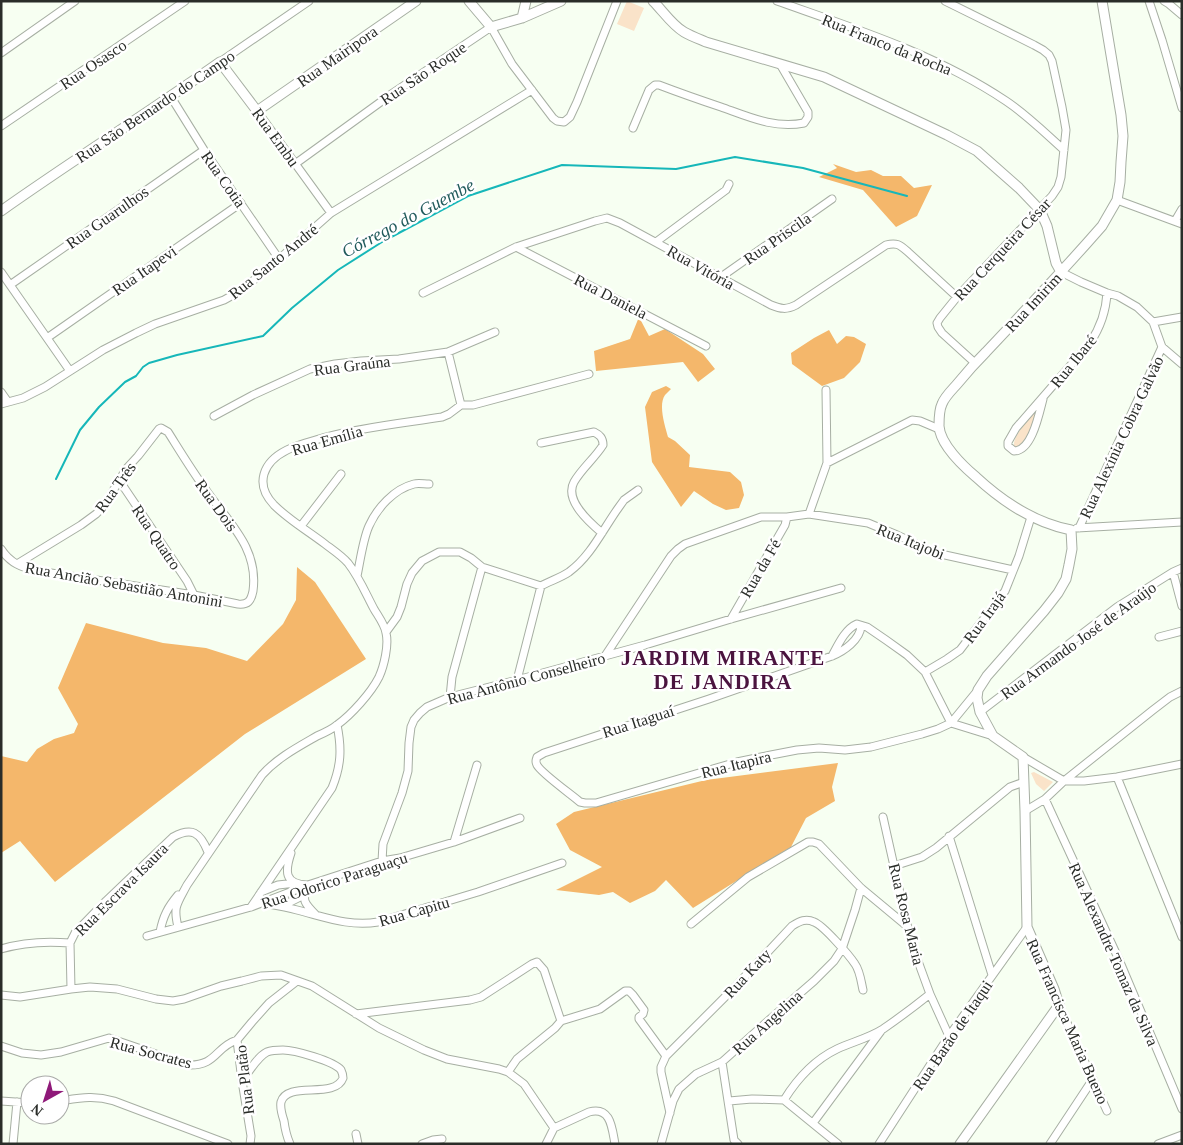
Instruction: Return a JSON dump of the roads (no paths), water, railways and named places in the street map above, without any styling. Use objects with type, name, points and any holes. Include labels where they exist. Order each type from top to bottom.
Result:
[{"type":"street","points":[[2,52],[75,1]]},
{"type":"street","name":"Rua Osasco","points":[[1,126],[185,1]]},
{"type":"street","name":"Rua São Bernardo do Campo","points":[[1,211],[309,1]]},
{"type":"street","name":"Rua Mairipora","points":[[257,111],[416,1]]},
{"type":"street","points":[[468,1],[491,27],[512,64],[552,118],[561,123],[567,120],[577,102],[617,1]]},
{"type":"street","points":[[522,18],[526,1]]},
{"type":"street","name":"Rua São Roque","points":[[295,164],[393,93],[491,27],[522,18],[561,1]]},
{"type":"street","points":[[653,1],[672,22],[693,37],[824,77],[977,151],[1040,210],[1047,226],[1056,263],[1061,272],[1080,282],[1127,300],[1153,322],[1162,347],[1182,364]]},
{"type":"street","name":"Rua Franco da Rocha","points":[[777,1],[891,42],[951,69],[1007,101],[1064,150]]},
{"type":"street","name":"Rua Cerqueira César","points":[[945,1],[1034,45],[1049,55],[1052,61],[1066,130],[1061,177],[1058,187],[1052,196],[957,297],[937,323],[942,333],[976,363]]},
{"type":"street","name":"Rua Imirim","points":[[939,429],[942,403],[951,391],[1102,226],[1117,200],[1122,145],[1121,115],[1102,1]]},
{"type":"street","points":[[1149,1],[1182,108]]},
{"type":"street","points":[[1164,1],[1182,14]]},
{"type":"street","name":"Rua Embu","points":[[220,62],[331,213]]},
{"type":"street","points":[[633,128],[649,90],[655,85],[773,124],[804,123],[808,117],[808,112],[780,64]]},
{"type":"street","name":"Rua Santo André","points":[[5,403],[23,398],[44,387],[103,350],[142,330],[224,300],[242,290],[331,213],[532,90]]},
{"type":"street","name":"Rua Cotia","points":[[170,97],[204,150],[280,259]]},
{"type":"street","name":"Rua Guarulhos","points":[[10,284],[204,150]]},
{"type":"street","points":[[656,242],[726,190],[729,184]]},
{"type":"street","name":"Rua Priscila","points":[[721,277],[832,199]]},
{"type":"street","points":[[1117,200],[1179,222],[1182,209]]},
{"type":"street","name":"Rua Itapevi","points":[[47,338],[241,203]]},
{"type":"street","name":"Rua Vitória","points":[[423,293],[516,247],[595,220],[607,218],[613,219],[783,310],[789,309],[886,245],[893,243],[908,252],[957,297]]},
{"type":"street","name":"Rua Daniela","points":[[516,247],[706,346]]},
{"type":"street","points":[[1,272],[70,371]]},
{"type":"street","name":"Rua Ibaré","points":[[1043,399],[1032,434],[1024,448],[1014,451],[1008,446],[1011,437],[1096,334],[1102,321],[1107,293]]},
{"type":"street","points":[[1153,322],[1182,317]]},
{"type":"street","name":"Rua Graúna","points":[[214,416],[253,395],[310,369],[335,364],[399,359],[448,352],[495,332]]},
{"type":"street","name":"Rua Alexínia Cobra Galvão","points":[[1075,529],[1162,347]]},
{"type":"street","points":[[448,352],[461,405]]},
{"type":"street","name":"Rua Emília","points":[[186,885],[262,775],[270,766],[303,744],[338,725],[361,703],[379,677],[384,662],[387,644],[386,632],[357,576],[347,562],[336,552],[287,517],[273,504],[263,486],[263,477],[269,464],[286,450],[314,440],[351,431],[442,417],[456,410],[461,405],[473,405],[589,374]]},
{"type":"street","points":[[809,514],[827,464],[826,390]]},
{"type":"street","points":[[1,392],[5,403]]},
{"type":"street","points":[[827,464],[912,420],[920,421],[939,429],[953,454],[994,493],[1031,516],[1056,527],[1075,529],[1182,522]]},
{"type":"street","name":"Rua Dois","points":[[154,434],[161,428],[168,432],[246,546],[253,567],[254,581],[251,600]]},
{"type":"street","points":[[541,444],[594,432],[600,435],[604,445],[573,483],[572,492],[574,501],[581,513],[602,533]]},
{"type":"street","name":"Rua Três","points":[[17,564],[82,525],[96,514],[104,506],[126,469],[154,434]]},
{"type":"street","points":[[301,526],[341,474]]},
{"type":"street","name":"Rua Quatro","points":[[119,480],[187,581],[194,595]]},
{"type":"street","points":[[357,576],[368,528],[380,508],[403,488],[415,484],[429,484]]},
{"type":"street","points":[[386,632],[397,617],[412,573],[422,561],[439,552],[460,552],[471,558],[482,568],[541,586],[567,573],[576,566],[587,555],[624,500],[638,490]]},
{"type":"street","name":"Rua Itajobi","points":[[604,656],[671,556],[678,549],[684,544],[761,517],[787,517],[809,514],[868,524],[897,534],[936,553],[1013,570]]},
{"type":"street","name":"Rua Irajá","points":[[925,672],[960,650],[1005,591],[1019,556],[1031,516]]},
{"type":"street","name":"Rua da Fé","points":[[731,619],[785,525],[787,517]]},
{"type":"street","points":[[993,736],[980,712],[978,690],[987,676],[1058,593],[1066,578],[1075,529]]},
{"type":"street","name":"Rua Ancião Sebastião Antonini","points":[[1,549],[6,556],[17,564],[38,571],[194,595],[238,604],[246,604],[251,600]]},
{"type":"street","points":[[450,696],[452,677],[482,568]]},
{"type":"street","points":[[1173,572],[1182,568]]},
{"type":"street","name":"Rua Armando José de Araújo","points":[[980,712],[1117,607],[1173,572],[1182,606]]},
{"type":"street","points":[[516,680],[541,586]]},
{"type":"street","name":"Rua Antônio Conselheiro","points":[[382,860],[383,844],[408,771],[411,727],[414,720],[427,707],[450,696],[646,645],[841,588]]},
{"type":"street","name":"Rua Itaguaí","points":[[536,763],[537,757],[544,753],[832,656],[851,644],[861,631],[861,626],[875,632],[907,655],[925,672],[951,722]]},
{"type":"street","points":[[1159,637],[1182,631]]},
{"type":"street","name":"Rua Itapira","points":[[536,763],[552,780],[580,802],[596,803],[737,762],[798,750],[819,748],[845,750],[871,747],[922,734],[951,722],[978,690]]},
{"type":"street","points":[[1025,810],[1045,799],[1064,781],[1170,697],[1182,691]]},
{"type":"street","points":[[951,722],[993,736],[1023,757],[1064,781],[1084,781],[1117,777],[1182,764]]},
{"type":"street","points":[[251,907],[332,788],[341,757],[338,725]]},
{"type":"street","name":"Rua Francisca Maria Bueno","points":[[1023,757],[1027,928],[1107,1112]]},
{"type":"street","points":[[454,842],[477,765]]},
{"type":"street","points":[[1117,777],[1182,937]]},
{"type":"street","points":[[894,866],[922,857],[936,848],[1010,786],[1024,782]]},
{"type":"street","name":"Rua Alexandre Tomaz da Silva","points":[[1045,799],[1120,962],[1182,1109]]},
{"type":"street","name":"Rua Rosa Maria","points":[[883,817],[911,942],[948,1036]]},
{"type":"street","name":"Rua Odorico Paraguaçu","points":[[146,936],[251,907],[280,895],[382,860],[400,858],[454,842],[520,818]]},
{"type":"street","name":"Rua Escrava Isaura","points":[[71,989],[70,943],[75,933],[106,901],[173,837],[182,832],[190,831],[201,838],[208,852]]},
{"type":"street","points":[[296,884],[286,872],[291,852],[300,834]]},
{"type":"street","points":[[949,836],[992,975]]},
{"type":"street","points":[[691,924],[748,877],[808,842],[814,842],[861,888],[908,927]]},
{"type":"street","name":"Rua Capitu","points":[[262,903],[352,924],[365,924],[378,922],[478,892],[562,863]]},
{"type":"street","points":[[178,927],[175,912],[177,903],[186,885]]},
{"type":"street","points":[[160,932],[162,919],[166,911],[186,885]]},
{"type":"street","points":[[260,893],[278,885],[308,885],[304,895],[306,904],[316,915]]},
{"type":"street","name":"Rua Angelina","points":[[661,1144],[673,1101],[679,1089],[696,1074],[722,1062],[814,981],[834,960],[842,949],[861,888]]},
{"type":"street","points":[[277,905],[290,902],[304,895]]},
{"type":"street","name":"Rua Katy","points":[[666,1056],[735,987],[792,926],[801,920],[808,920],[819,924],[842,949],[855,964],[863,990]]},
{"type":"street","name":"Rua Barão de Itaqui","points":[[879,1144],[948,1036],[1027,928]]},
{"type":"street","points":[[1,949],[26,943],[70,943]]},
{"type":"street","points":[[356,1014],[482,997],[537,962],[544,970],[561,1021]]},
{"type":"street","points":[[1,995],[20,997],[90,987],[117,989],[156,999],[174,1001],[221,986],[262,976],[281,975],[312,986],[399,1039],[447,1060],[508,1072],[524,1084],[554,1128]]},
{"type":"street","name":"Rua Platão","points":[[250,1144],[251,1136],[237,1040],[265,1007],[297,981]]},
{"type":"street","points":[[508,1072],[518,1059],[561,1021],[600,1009],[627,991],[632,993],[644,1010],[639,1019],[666,1056],[662,1061],[661,1072],[670,1113]]},
{"type":"street","points":[[784,1100],[802,1076],[823,1058],[835,1050],[882,1030],[930,994]]},
{"type":"street","points":[[960,1144],[1059,1005]]},
{"type":"street","points":[[813,1123],[882,1030]]},
{"type":"street","name":"Rua Socrates","points":[[1,1046],[22,1053],[41,1055],[61,1052],[109,1038],[188,1065],[198,1065],[211,1060],[229,1043],[237,1040]]},
{"type":"street","points":[[242,1081],[265,1053],[274,1050],[292,1051],[309,1055],[331,1063],[340,1070],[343,1078],[337,1086],[293,1092],[281,1101],[282,1116],[290,1144]]},
{"type":"street","points":[[722,1062],[734,1143]]},
{"type":"street","points":[[1050,1144],[1093,1079]]},
{"type":"street","points":[[70,1100],[100,1097],[228,1144]]},
{"type":"street","points":[[729,1101],[752,1099],[784,1100],[838,1144]]},
{"type":"street","points":[[1,1101],[20,1102]]},
{"type":"street","points":[[13,1144],[17,1102]]},
{"type":"street","points":[[546,1144],[554,1128],[592,1111],[602,1112],[611,1121],[615,1144]]},
{"type":"street","points":[[356,1134],[358,1144]]},
{"type":"street","points":[[1158,1144],[1182,1135]]},
{"type":"street","points":[[422,1144],[442,1139]]},
{"type":"waterway","name":"Córrego do Guembe","points":[[56,479],[80,430],[99,407],[125,382],[136,376],[143,367],[149,363],[177,355],[263,336],[292,308],[338,270],[382,242],[468,196],[562,165],[676,169],[735,157],[803,168],[907,196]]},
{"type":"district","name":"JARDIM MIRANTE DE JANDIRA","points":[[723,670]]}]
